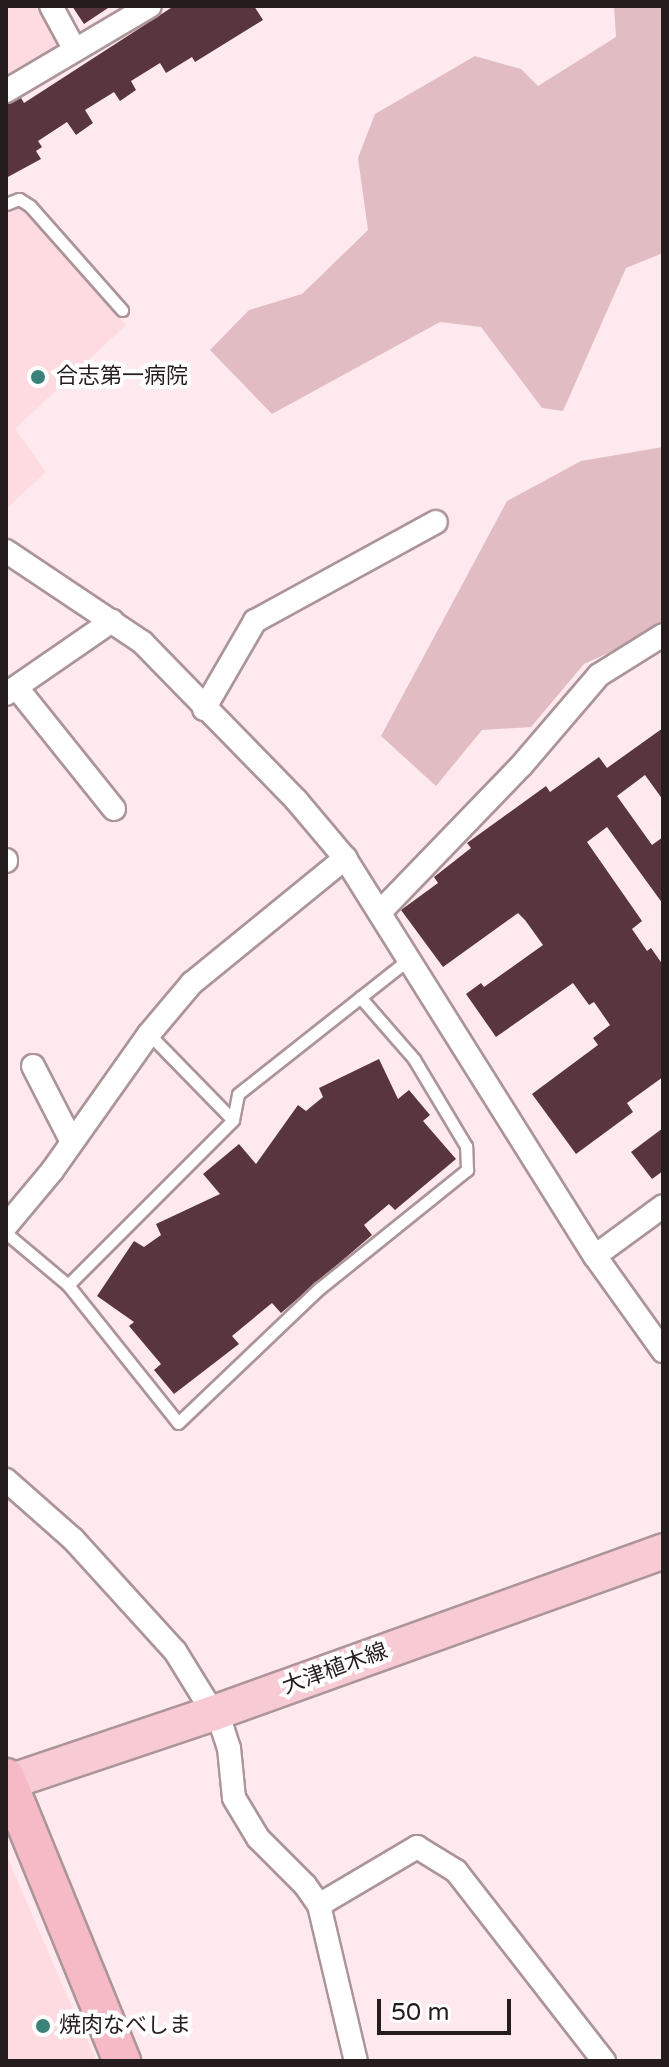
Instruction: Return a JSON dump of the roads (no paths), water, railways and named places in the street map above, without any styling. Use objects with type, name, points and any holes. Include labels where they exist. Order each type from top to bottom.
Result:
[{"type":"highway","points":[[7,1780],[122,2061]]},
{"type":"main road","name":"大津植木線","points":[[7,1780],[214,1713],[663,1551]]},
{"type":"street","points":[[51,6],[75,50]]},
{"type":"street","points":[[6,91],[150,6]]},
{"type":"street","points":[[204,709],[255,621],[436,522]]},
{"type":"street","points":[[6,551],[142,642],[297,801],[345,858],[595,1256],[663,1351]]},
{"type":"street","points":[[112,621],[11,691],[114,809]]},
{"type":"street","points":[[380,912],[521,766],[599,675],[663,635]]},
{"type":"street","points":[[6,1226],[72,1142],[149,1034],[192,983],[345,858]]},
{"type":"street","points":[[33,1066],[72,1142]]},
{"type":"street","points":[[595,1256],[663,1206]]},
{"type":"street","points":[[6,1480],[73,1539],[175,1651],[214,1713],[229,1748],[234,1798],[258,1838],[305,1885],[319,1905],[356,2061]]},
{"type":"street","points":[[319,1905],[417,1847],[456,1871],[604,2061]]},
{"type":"lane","points":[[6,204],[19,199],[30,206],[122,310]]},
{"type":"lane","points":[[68,1285],[233,1120],[238,1094],[410,959]]},
{"type":"lane","points":[[6,1233],[68,1285],[178,1423],[320,1288],[467,1170],[466,1146],[414,1059],[360,997]]},
{"type":"lane","points":[[149,1034],[233,1120]]},
{"type":"place","name":"合志第一病院","points":[[38,377]]},
{"type":"place","name":"焼肉なべしま","points":[[43,2026]]}]
